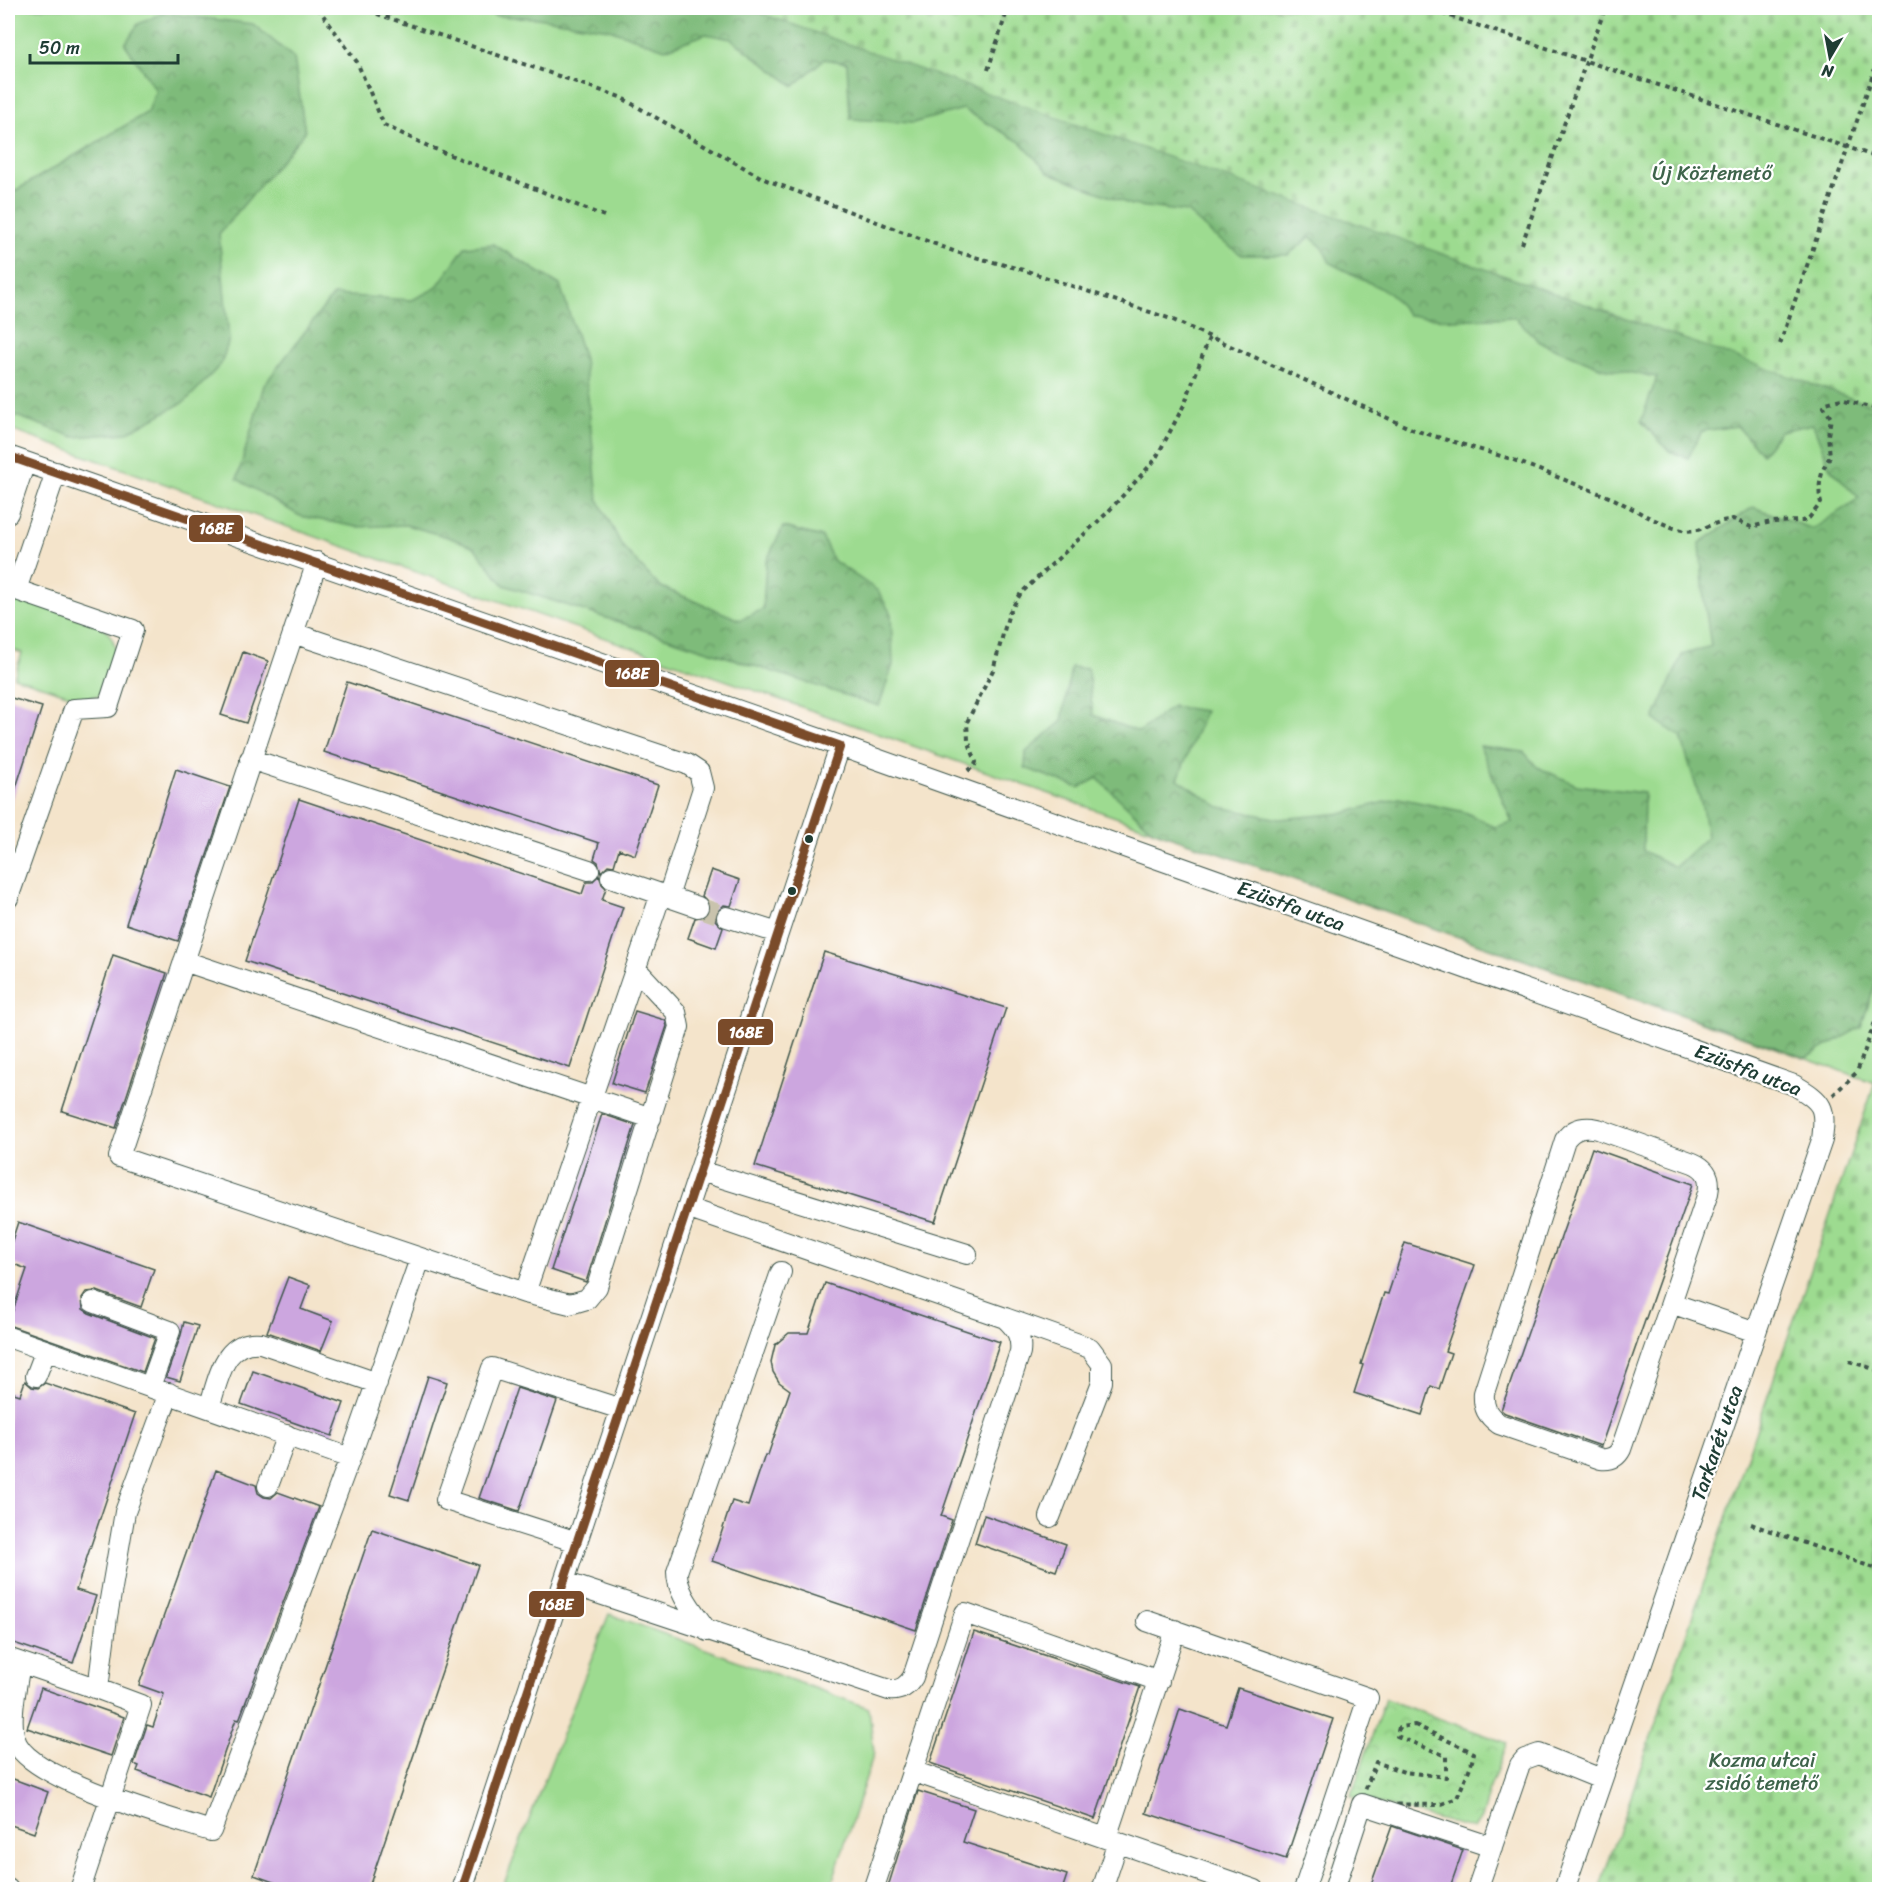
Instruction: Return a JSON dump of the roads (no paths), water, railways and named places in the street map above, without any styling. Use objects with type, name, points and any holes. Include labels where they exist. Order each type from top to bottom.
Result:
[{"type":"street","name":"Ezüstfa utca","points":[[16,459],[840,746],[1794,1085],[1821,1105]]},
{"type":"street","points":[[8,513],[16,459]]},
{"type":"street","points":[[8,898],[74,709],[108,707],[133,630],[12,589],[56,472]]},
{"type":"street","points":[[317,562],[118,1157],[525,1293],[570,1304],[587,1299],[597,1287],[679,1026],[676,1012],[636,969]]},
{"type":"street","points":[[293,633],[687,764],[699,772],[703,788],[636,969],[525,1293]]},
{"type":"street","points":[[462,1890],[840,746]]},
{"type":"street","points":[[250,759],[589,870]]},
{"type":"street","points":[[610,878],[698,907]]},
{"type":"street","points":[[727,917],[778,933]]},
{"type":"street","points":[[184,961],[651,1118]]},
{"type":"street","name":"Tarkarét utca","points":[[1564,1890],[1822,1140],[1824,1120],[1821,1105]]},
{"type":"street","points":[[1598,1129],[1693,1163],[1707,1172],[1708,1193],[1671,1303],[1621,1449],[1614,1457],[1601,1459],[1499,1424],[1487,1415],[1483,1403],[1484,1394],[1565,1140],[1574,1130],[1598,1129]]},
{"type":"street","points":[[699,1171],[968,1254]]},
{"type":"street","points":[[687,1208],[1090,1348],[1102,1364],[1102,1382],[1050,1517]]},
{"type":"street","points":[[80,1890],[110,1799],[141,1705],[14,1661],[14,1727],[17,1743],[22,1752],[50,1771],[110,1799],[211,1831],[350,1458],[420,1259]]},
{"type":"street","points":[[707,1631],[682,1594],[677,1581],[677,1572],[781,1272]]},
{"type":"street","points":[[93,1302],[170,1331],[159,1390],[125,1512],[106,1617],[98,1689]]},
{"type":"street","points":[[1671,1303],[1756,1332]]},
{"type":"street","points":[[564,1582],[889,1690],[896,1690],[909,1684],[1020,1353],[1019,1335],[1014,1326],[1005,1318]]},
{"type":"street","points":[[8,1337],[350,1458]]},
{"type":"street","points":[[209,1407],[225,1362],[233,1351],[246,1343],[261,1343],[377,1383]]},
{"type":"street","points":[[36,1376],[46,1350]]},
{"type":"street","points":[[577,1542],[446,1500],[492,1368],[621,1409]]},
{"type":"street","points":[[268,1486],[287,1435]]},
{"type":"street","points":[[873,1890],[966,1613],[1159,1681]]},
{"type":"street","points":[[1147,1621],[1368,1698],[1304,1890]]},
{"type":"street","points":[[1101,1890],[1112,1840],[1176,1630]]},
{"type":"street","points":[[1477,1890],[1520,1766],[1525,1759],[1539,1754],[1601,1779]]},
{"type":"street","points":[[912,1771],[1255,1890]]},
{"type":"street","points":[[1334,1890],[1362,1804],[1492,1847]]},
{"type":"tunnel","points":[[698,907],[727,917]]},
{"type":"park label","name":"Új Köztemető","points":[[1712,173]]},
{"type":"park label","name":"Kozma utcai zsidó temető","points":[[1762,1772]]}]
